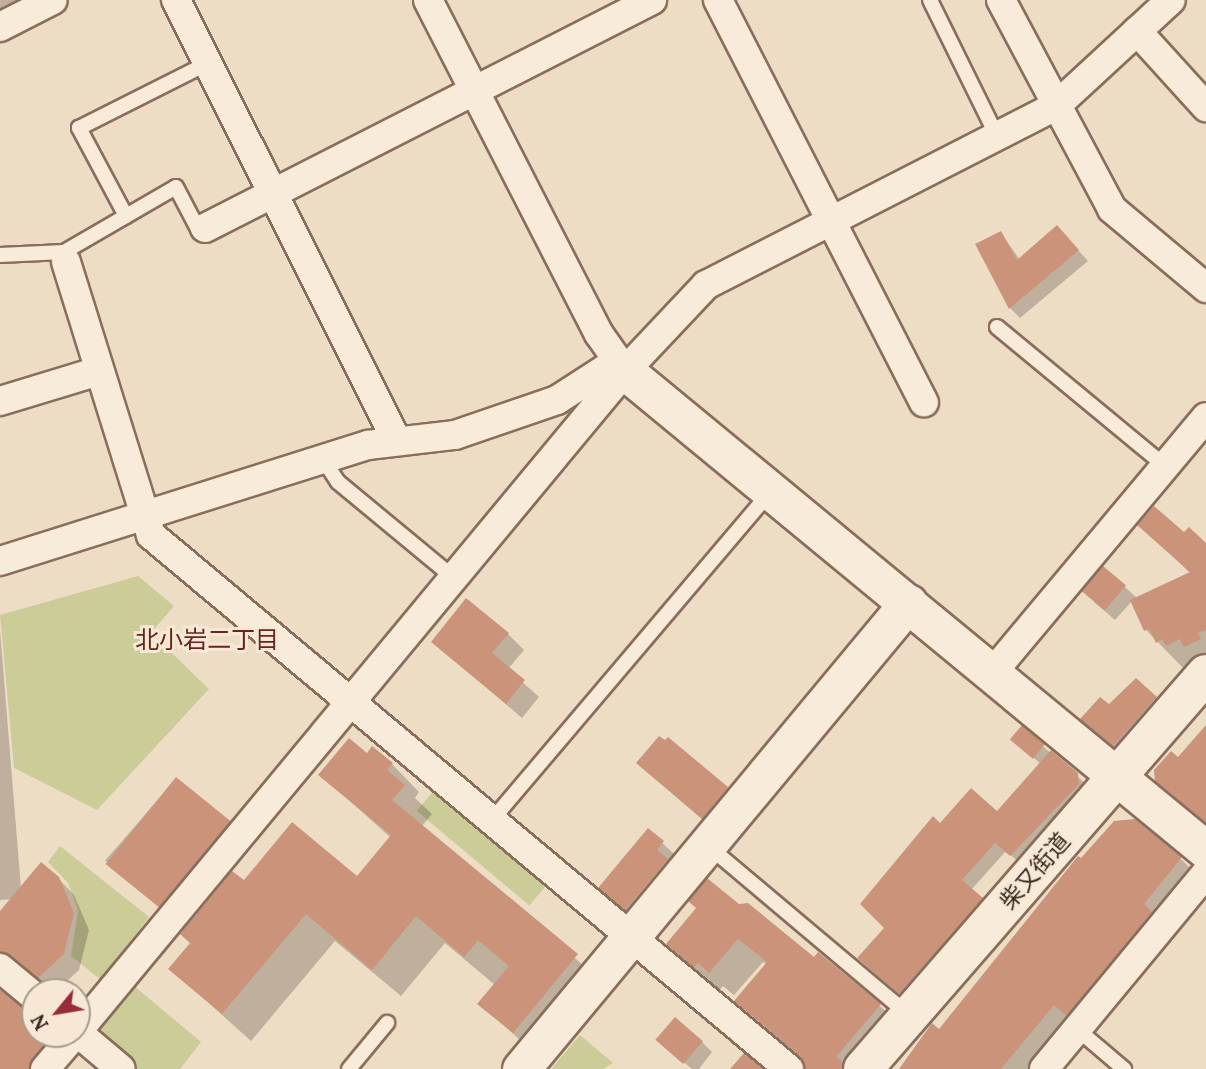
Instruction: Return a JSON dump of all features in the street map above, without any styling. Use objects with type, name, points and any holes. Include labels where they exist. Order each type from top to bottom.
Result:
[{"type":"main road","name":"柴又街道","points":[[863,1069],[1206,674]]},
{"type":"street","points":[[0,27],[53,0]]},
{"type":"street","points":[[176,0],[397,441]]},
{"type":"street","points":[[428,0],[617,361],[1206,850]]},
{"type":"street","points":[[205,228],[652,0]]},
{"type":"street","points":[[718,0],[924,402]]},
{"type":"street","points":[[1001,0],[1112,209],[1206,288]]},
{"type":"street","points":[[0,561],[323,459],[397,441],[455,435],[557,400],[617,361],[706,285],[1056,106],[1171,0]]},
{"type":"street","points":[[1137,31],[1206,107]]},
{"type":"street","points":[[65,257],[151,536],[789,1069]]},
{"type":"street","points":[[91,1016],[454,578],[617,361]]},
{"type":"street","points":[[0,401],[99,371]]},
{"type":"street","points":[[993,672],[1206,417]]},
{"type":"street","points":[[521,1069],[908,603]]},
{"type":"street","points":[[1044,1069],[1206,873]]},
{"type":"street","points":[[0,968],[21,985]]},
{"type":"street","points":[[91,1044],[121,1069]]},
{"type":"street","points":[[45,1069],[64,1048]]},
{"type":"lane","points":[[930,0],[998,136]]},
{"type":"lane","points":[[126,216],[79,128],[208,62]]},
{"type":"lane","points":[[0,255],[65,257],[126,216],[176,187],[199,231],[205,228]]},
{"type":"lane","points":[[997,327],[1165,466]]},
{"type":"lane","points":[[323,459],[338,482],[454,578]]},
{"type":"lane","points":[[492,820],[771,491]]},
{"type":"lane","points":[[707,845],[909,1015]]},
{"type":"lane","points":[[349,1069],[387,1023]]},
{"type":"lane","points":[[1077,1029],[1124,1069]]},
{"type":"green space","points":[[138,576],[174,606],[151,633],[209,689],[97,810],[14,768],[0,615]]},
{"type":"green space","points":[[436,788],[549,882],[529,905],[417,811]]},
{"type":"green space","points":[[60,846],[149,917],[101,980],[71,956],[78,910],[68,883],[48,862]]},
{"type":"green space","points":[[133,985],[201,1042],[180,1069],[136,1069],[94,1035]]},
{"type":"green space","points":[[580,1035],[613,1063],[603,1069],[551,1069]]},
{"type":"building","points":[[1057,225],[1079,250],[1009,309],[975,244],[1001,231],[1017,260]]},
{"type":"building","points":[[1154,506],[1184,532],[1189,527],[1206,543],[1206,630],[1198,633],[1201,639],[1184,647],[1180,639],[1166,646],[1162,639],[1156,643],[1149,629],[1144,631],[1130,600],[1190,572],[1137,525]]},
{"type":"building","points":[[1103,566],[1126,585],[1105,611],[1082,591]]},
{"type":"building","points":[[466,598],[509,633],[492,653],[525,680],[506,704],[431,642]]},
{"type":"building","points":[[1136,678],[1157,697],[1113,746],[1080,719],[1100,697],[1109,704]]},
{"type":"building","points":[[1022,725],[1045,744],[1033,759],[1010,740]]},
{"type":"building","points":[[1206,725],[1206,823],[1155,781],[1154,770],[1171,751],[1178,757]]},
{"type":"building","points":[[659,736],[665,740],[668,737],[728,787],[702,819],[636,763]]},
{"type":"building","points":[[349,738],[367,753],[372,746],[393,763],[387,770],[405,785],[392,800],[578,954],[513,1033],[477,1004],[509,966],[478,940],[464,957],[416,916],[372,970],[306,914],[222,1014],[168,969],[190,943],[180,934],[232,871],[244,880],[292,822],[357,876],[391,835],[318,775]]},
{"type":"building","points":[[1051,750],[1078,773],[1079,784],[1010,856],[995,843],[962,880],[983,898],[899,994],[857,958],[884,928],[860,904],[933,816],[940,823],[971,788],[997,811]]},
{"type":"building","points":[[176,777],[230,821],[160,908],[106,864]]},
{"type":"building","points":[[1135,819],[1182,857],[1144,904],[1152,912],[1067,1016],[1054,1005],[1001,1069],[899,1069],[932,1023],[939,1029],[1078,856],[1081,858],[1114,821]]},
{"type":"building","points":[[648,828],[664,841],[657,850],[668,859],[625,910],[598,888]]},
{"type":"building","points":[[41,862],[59,877],[74,913],[64,954],[38,978],[0,952],[0,911]]},
{"type":"building","points":[[707,878],[739,904],[748,903],[814,957],[818,952],[881,1004],[836,1057],[843,1062],[842,1069],[805,1069],[800,1056],[734,1001],[767,962],[738,939],[709,973],[698,963],[694,968],[666,944],[696,908],[688,901]]},
{"type":"building","points":[[0,990],[21,1006],[21,1048],[42,1048],[29,1069],[0,1069]]},
{"type":"building","points":[[675,1017],[703,1041],[683,1064],[655,1040]]},
{"type":"building","points":[[744,1053],[763,1069],[730,1069]]},
{"type":"district","name":"北小岩二丁目","points":[[207,640]]}]
